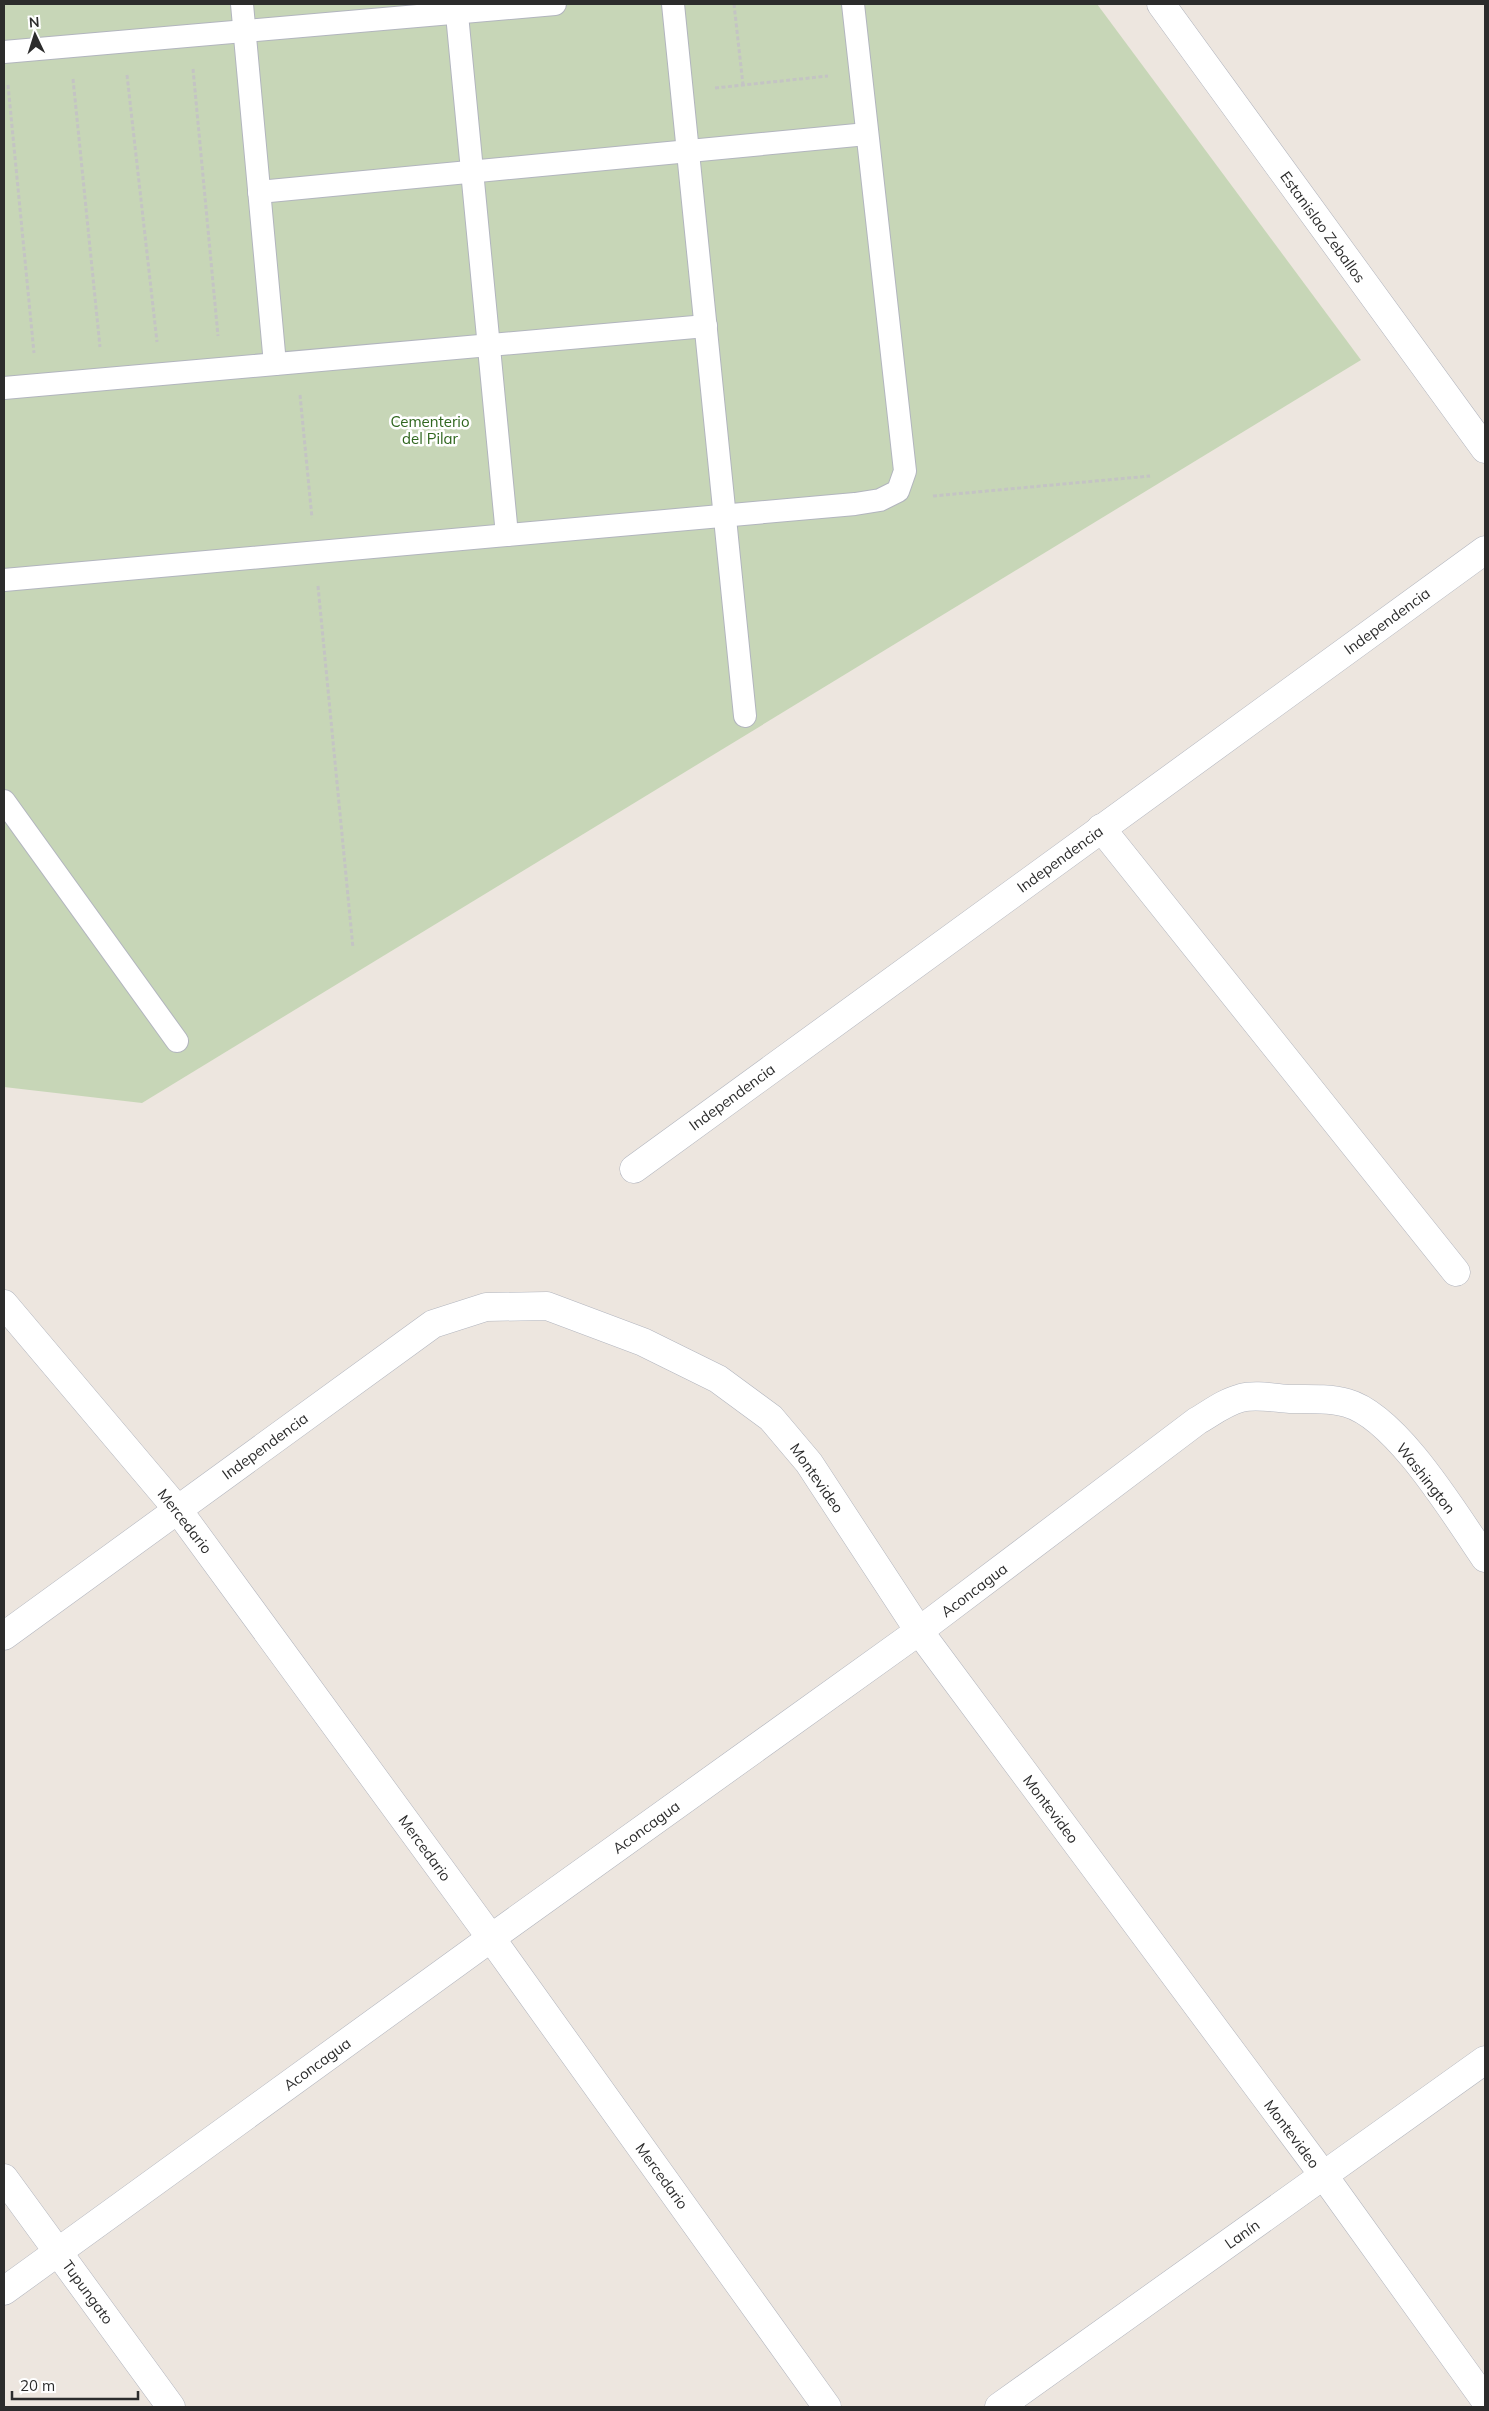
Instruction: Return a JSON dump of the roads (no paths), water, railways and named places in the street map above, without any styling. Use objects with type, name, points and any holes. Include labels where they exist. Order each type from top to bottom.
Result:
[{"type":"street","name":"Estanislao Zeballos","points":[[1161,4],[1485,449]]},
{"type":"street","name":"Independencia","points":[[634,1169],[1485,550]]},
{"type":"street","points":[[1101,828],[1456,1272]]},
{"type":"street","name":"Mercedario","points":[[4,1304],[178,1510],[491,1938],[827,2407]]},
{"type":"street","name":"Independencia","points":[[4,1636],[433,1324],[486,1307],[546,1306]]},
{"type":"street","name":"Montevideo","points":[[546,1306],[659,1350],[718,1379],[771,1418],[809,1463],[919,1632],[1324,2176],[1485,2400]]},
{"type":"street","name":"Aconcagua","points":[[4,2291],[491,1938],[919,1632],[1197,1422],[1224,1404],[1242,1397],[1298,1399]]},
{"type":"street","name":"Washington","points":[[1298,1399],[1347,1403],[1368,1414],[1400,1442],[1425,1471],[1485,1558]]},
{"type":"street","name":"Lanín","points":[[999,2407],[1485,2060]]},
{"type":"street","name":"Tupungato","points":[[4,2178],[172,2407]]},
{"type":"lane","points":[[242,4],[275,364]]},
{"type":"lane","points":[[4,52],[244,31],[457,8],[555,4]]},
{"type":"lane","points":[[673,4],[745,716]]},
{"type":"lane","points":[[4,580],[725,516],[880,500],[898,491],[905,471],[853,4]]},
{"type":"lane","points":[[457,8],[507,535]]},
{"type":"lane","points":[[259,192],[867,134]]},
{"type":"lane","points":[[4,388],[706,326]]},
{"type":"lane","points":[[4,801],[178,1042]]},
{"type":"park label","name":"Cementerio del Pilar","points":[[430,430]]}]
